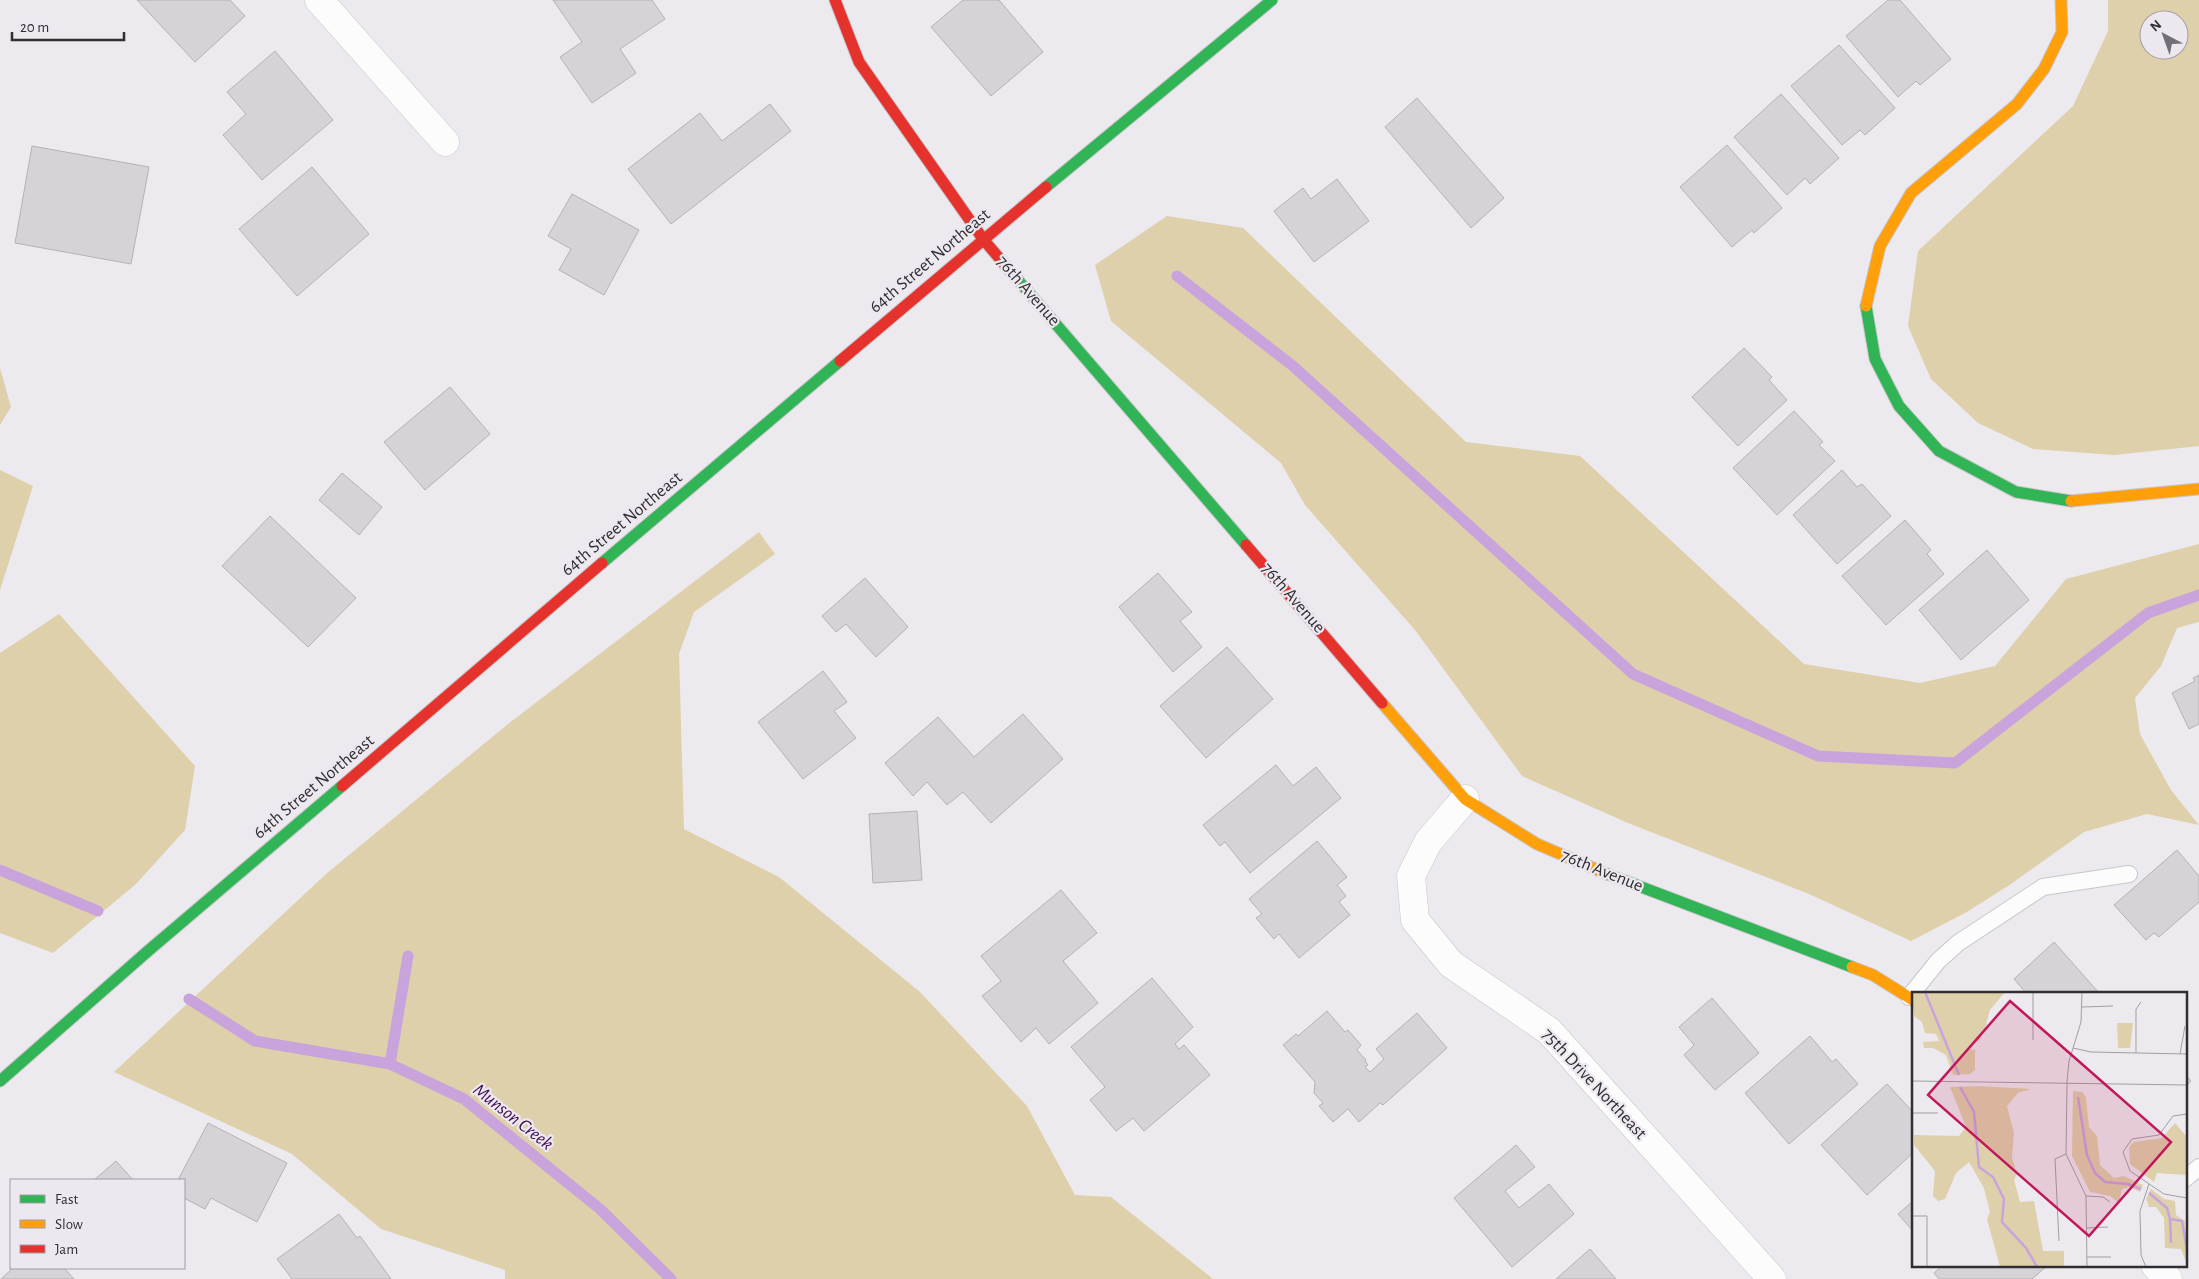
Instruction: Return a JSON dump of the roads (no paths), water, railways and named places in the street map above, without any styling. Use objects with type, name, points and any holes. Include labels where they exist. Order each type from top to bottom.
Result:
[{"type":"street","points":[[319,0],[445,142]]},
{"type":"street","name":"76th Avenue","points":[[835,0],[859,62],[983,239],[1465,799],[1545,847],[1587,866],[1873,975],[1911,998]]},
{"type":"street","name":"64th Street Northeast","points":[[0,1081],[148,951],[983,239],[1272,0]]},
{"type":"street","points":[[2061,0],[2062,32],[2044,69],[2017,104],[1911,193],[1880,246],[1865,308],[1875,359],[1899,406],[1939,451],[2016,492],[2076,502],[2199,489]]},
{"type":"street","name":"75th Drive Northeast","points":[[1465,799],[1428,842],[1411,876],[1415,920],[1451,964],[1549,1031],[1772,1279]]},
{"type":"street","points":[[2157,1266],[2168,1279]]},
{"type":"lane","points":[[1915,992],[1938,961],[1958,943],[2043,887],[2129,874]]},
{"type":"lane","points":[[2186,1178],[2199,1167]]},
{"type":"waterway","points":[[1177,276],[1293,366],[1633,674],[1818,756],[1955,763],[2148,613],[2199,595]]},
{"type":"waterway","name":"Munson Creek","points":[[0,870],[98,911]]},
{"type":"waterway","points":[[390,1064],[408,956]]},
{"type":"waterway","name":"Munson Creek","points":[[189,999],[255,1041],[390,1064],[464,1099],[600,1209],[671,1279]]}]
